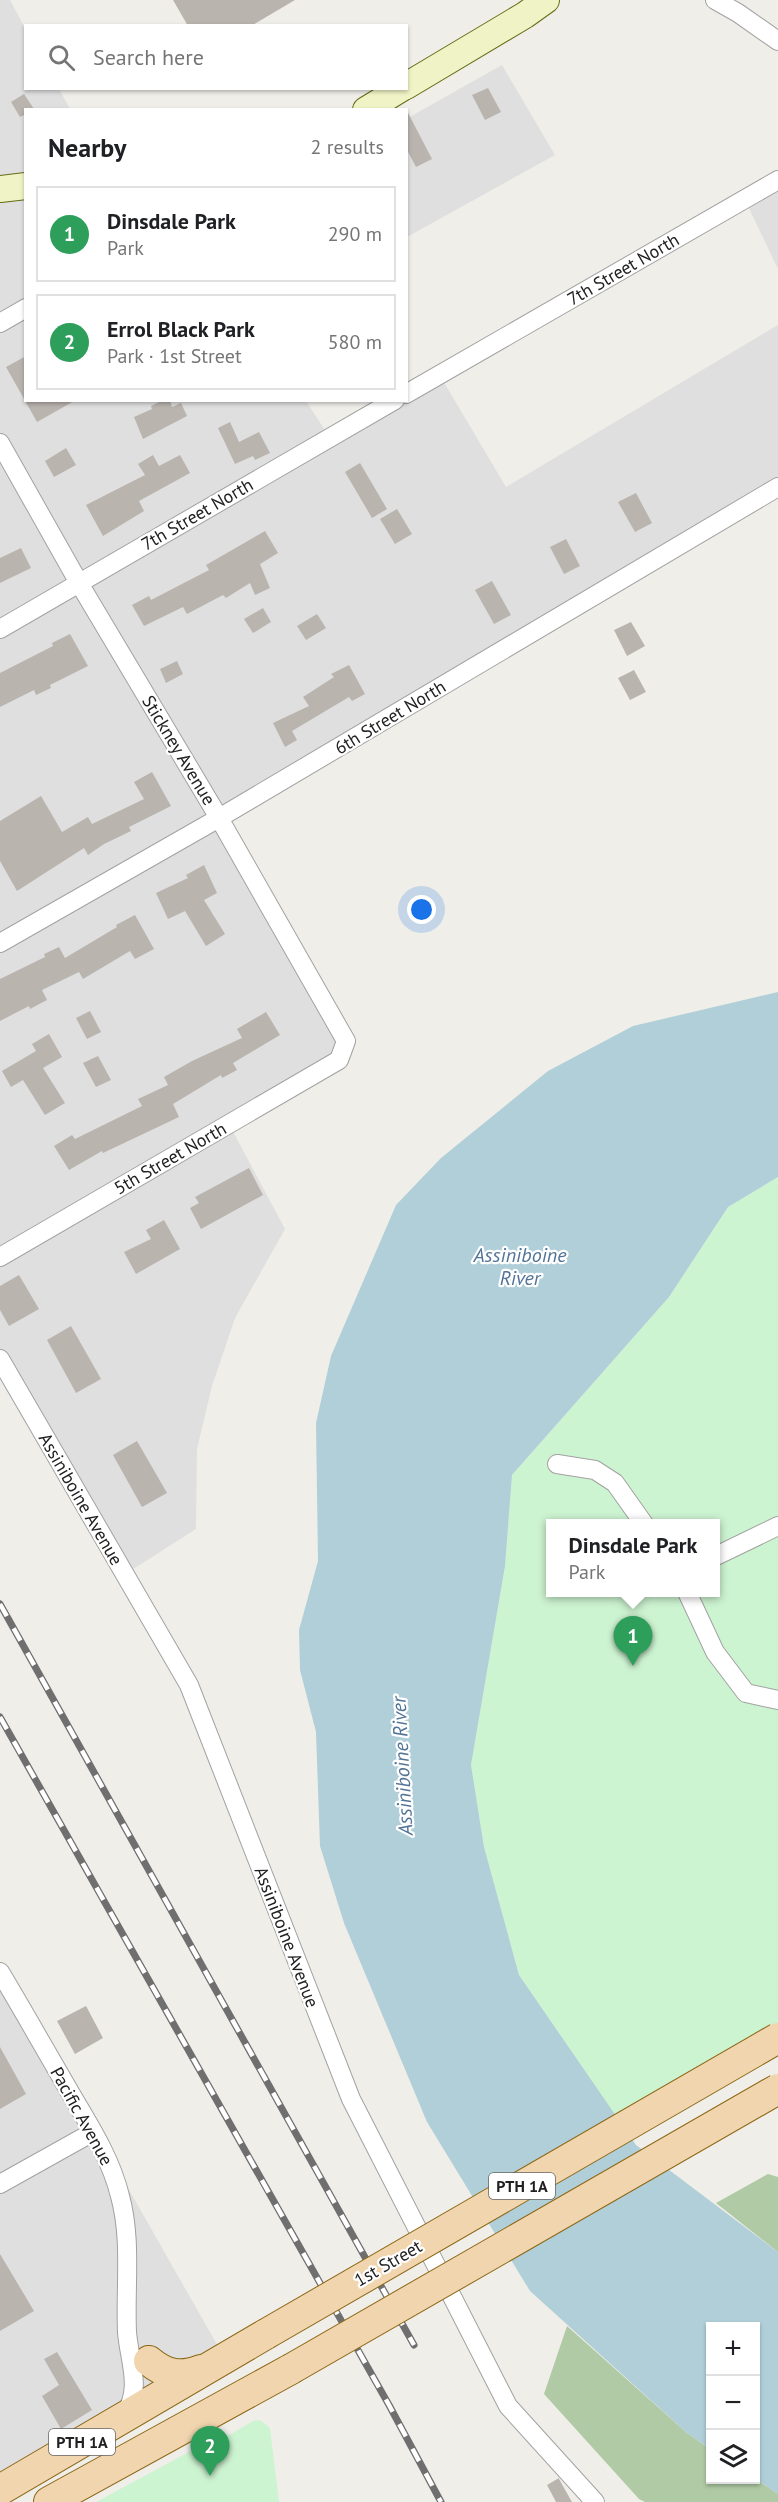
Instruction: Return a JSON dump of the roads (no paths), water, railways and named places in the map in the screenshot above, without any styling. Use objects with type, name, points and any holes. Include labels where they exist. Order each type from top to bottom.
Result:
[{"type":"main road","name":"1st Street","points":[[0,2490],[778,2037]]},
{"type":"main road","name":"PTH 1A","points":[[47,2502],[291,2369],[778,2089]]},
{"type":"main road","points":[[149,2361],[169,2374],[192,2373],[212,2366]]},
{"type":"main road","points":[[47,2502],[91,2465],[162,2421],[167,2409],[165,2394]]},
{"type":"street","points":[[408,85],[546,0]]},
{"type":"street","points":[[715,0],[778,41]]},
{"type":"street","points":[[369,108],[399,90]]},
{"type":"street","name":"7th Street North","points":[[408,393],[778,180]]},
{"type":"street","points":[[0,189],[24,186]]},
{"type":"street","points":[[0,323],[24,309]]},
{"type":"street","name":"7th Street North","points":[[0,629],[392,402]]},
{"type":"street","name":"Stickney Avenue","points":[[0,443],[346,1041],[339,1060]]},
{"type":"street","name":"6th Street North","points":[[0,943],[219,818],[778,488]]},
{"type":"street","name":"5th Street North","points":[[0,1257],[339,1060]]},
{"type":"street","name":"Assiniboine Avenue","points":[[0,1359],[189,1685],[351,2098],[508,2406],[595,2502]]},
{"type":"street","points":[[557,1464],[595,1470],[615,1483],[640,1519]]},
{"type":"street","points":[[720,1554],[778,1526]]},
{"type":"street","points":[[689,1597],[715,1652],[746,1694],[778,1700]]},
{"type":"street","name":"Pacific Avenue","points":[[0,1971],[93,2132],[114,2175],[125,2221],[126,2307],[135,2391],[125,2414],[111,2425]]},
{"type":"street","points":[[0,2184],[93,2132]]},
{"type":"street","name":"Pacific Avenue","points":[[126,2307],[132,2328],[165,2394]]},
{"type":"water","name":"Assiniboine River","points":[[778,992],[778,1177],[728,1207],[669,1297],[512,1475],[505,1566],[471,1765],[484,1847],[519,1975],[636,2145],[778,2252],[778,2494],[760,2482],[760,2322],[706,2322],[706,2446],[687,2433],[530,2291],[427,2122],[344,1923],[320,1846],[316,1732],[300,1670],[299,1630],[318,1561],[316,1423],[331,1356],[396,1205],[441,1158],[548,1071],[633,1026]]},
{"type":"railway","points":[[0,1604],[414,2345]]},
{"type":"railway","points":[[0,1717],[389,2405],[441,2502]]},
{"type":"place","name":"Dinsdale Park","points":[[633,1666]]},
{"type":"place","name":"Errol Black Park","points":[[210,2476]]}]
